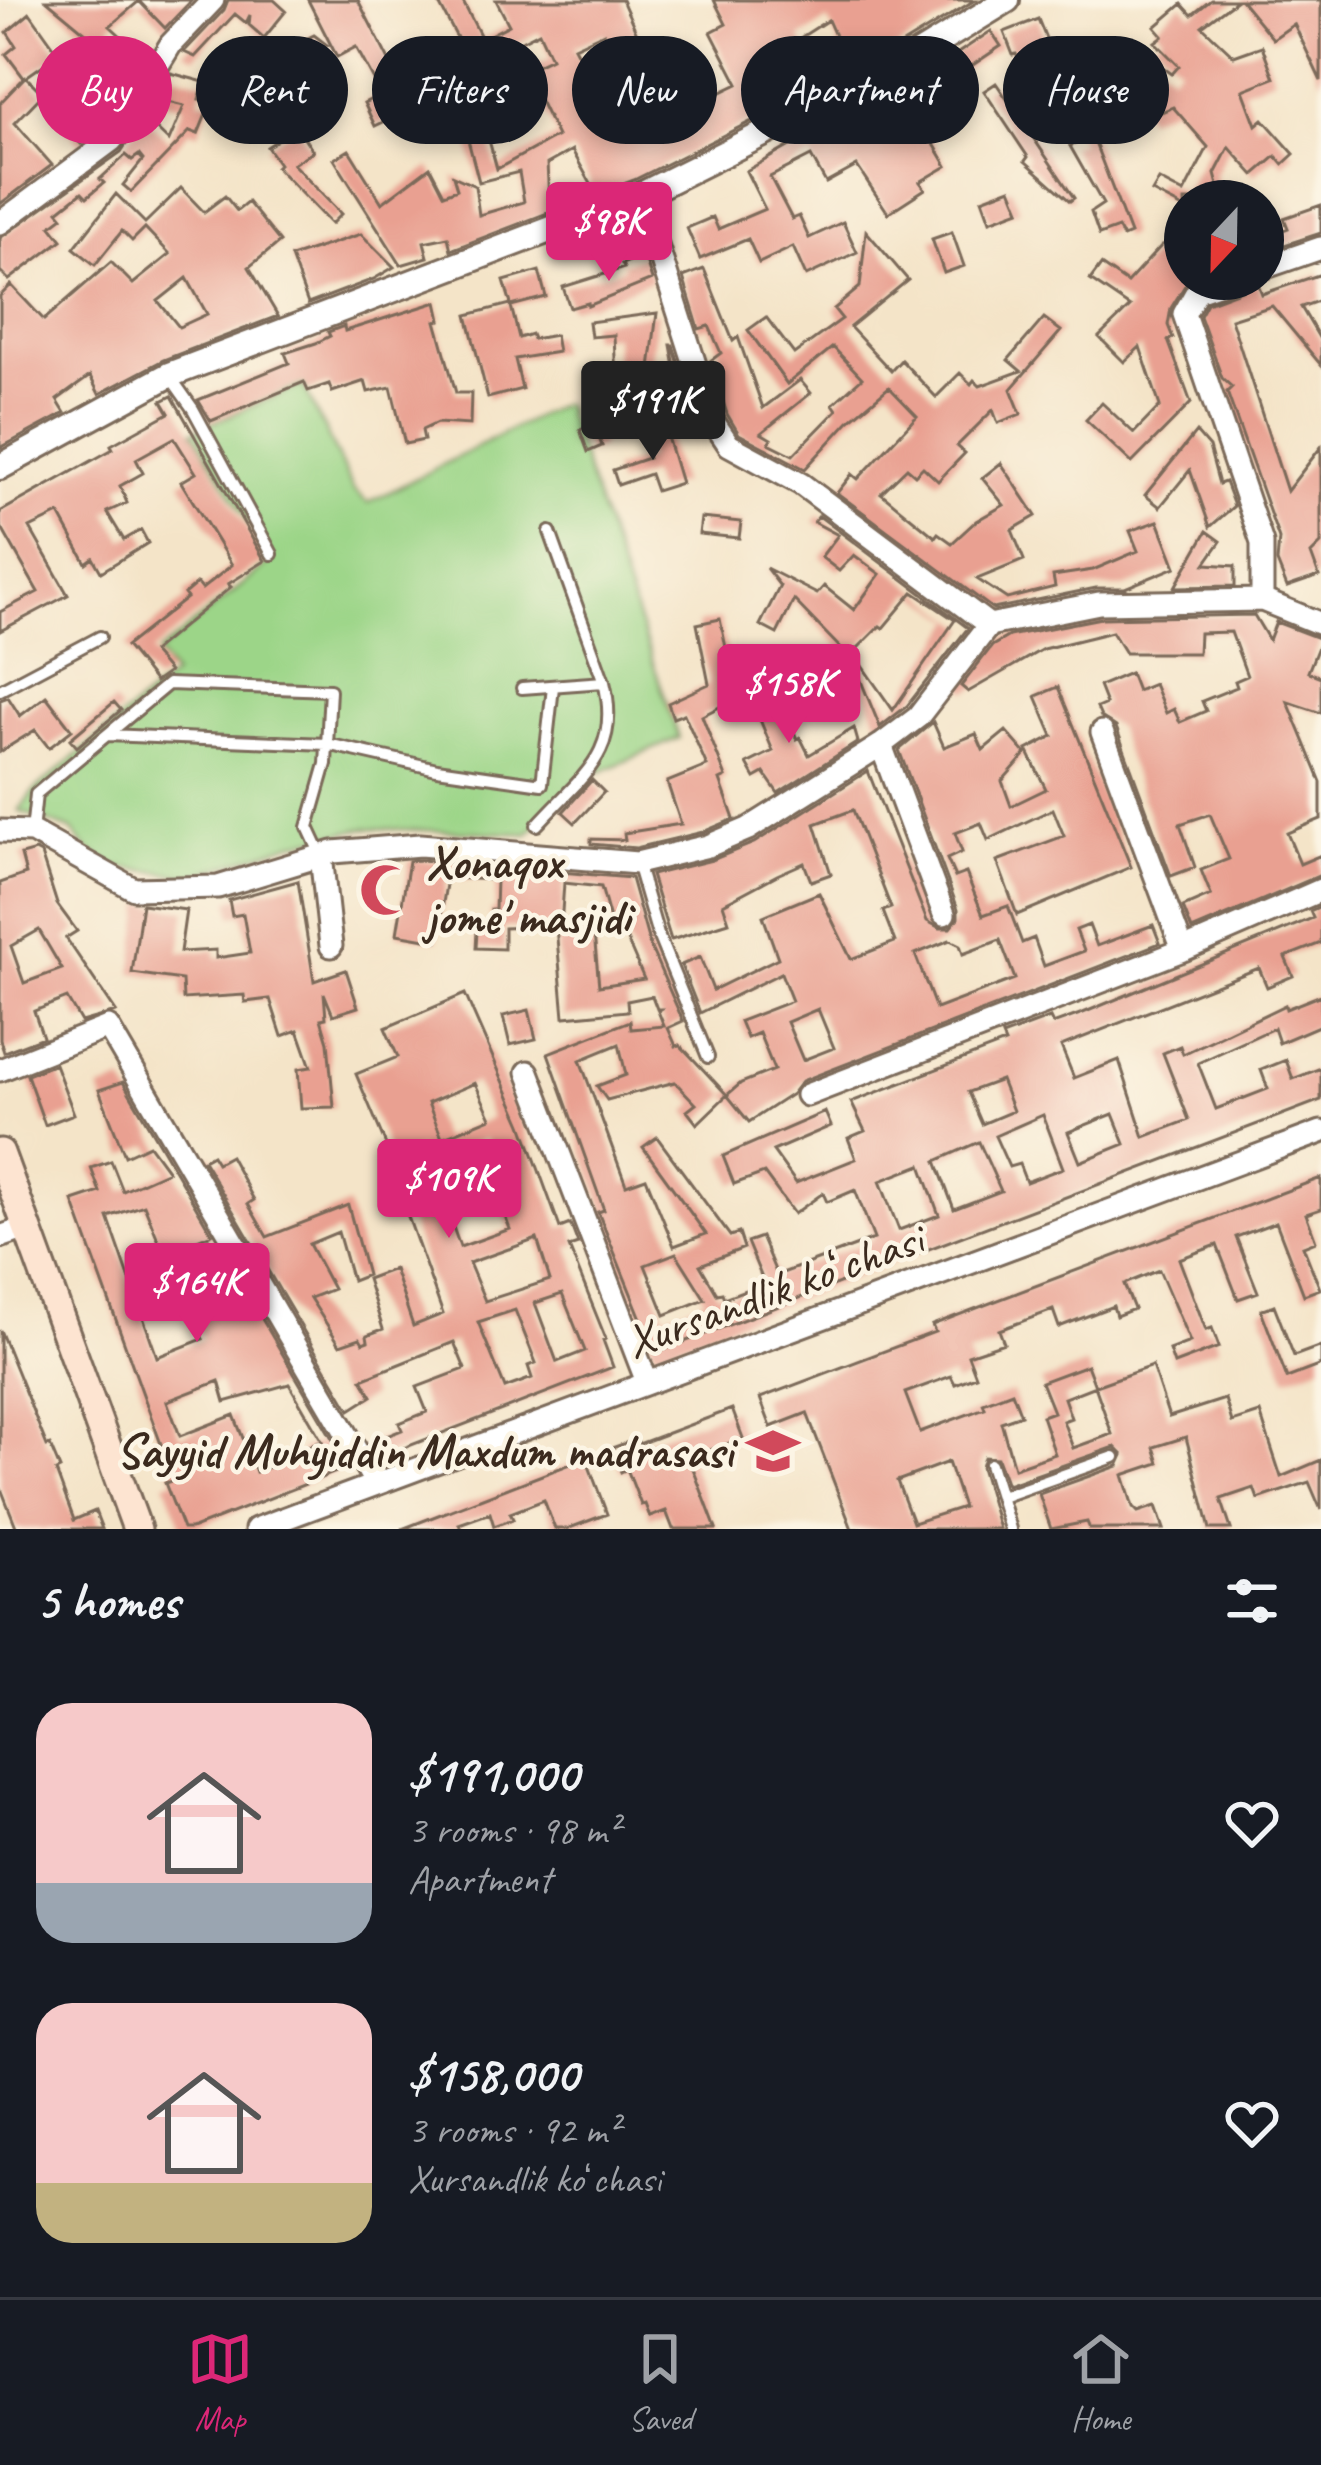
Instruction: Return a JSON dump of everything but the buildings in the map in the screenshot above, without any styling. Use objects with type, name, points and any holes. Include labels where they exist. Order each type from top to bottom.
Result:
[{"type":"main road","points":[[0,1154],[13,1233],[137,1529]]},
{"type":"street","points":[[0,223],[112,140],[171,44],[213,0]]},
{"type":"street","points":[[0,466],[169,375],[641,195],[901,65],[1007,0]]},
{"type":"street","points":[[641,195],[713,422],[728,446],[802,484],[989,626]]},
{"type":"street","points":[[1284,261],[1321,248]]},
{"type":"street","points":[[1192,300],[1184,314],[1262,543],[1262,600]]},
{"type":"street","points":[[0,831],[32,832],[134,890],[218,887],[320,855],[420,845],[637,863],[708,846],[748,829],[881,745],[918,718],[989,626],[1100,604],[1262,600],[1321,624]]},
{"type":"street","points":[[1102,732],[1183,950]]},
{"type":"street","points":[[881,745],[944,914]]},
{"type":"street","points":[[320,855],[332,946]]},
{"type":"street","points":[[807,1095],[1183,950],[1321,890]]},
{"type":"street","points":[[0,1070],[108,1027],[376,1484]]},
{"type":"street","points":[[528,1072],[647,1382]]},
{"type":"street","name":"Xursandlik koʻchasi","points":[[256,1529],[1321,1132]]},
{"type":"lane","points":[[169,375],[193,409],[272,554]]},
{"type":"lane","points":[[537,825],[604,751],[612,714],[550,532]]},
{"type":"lane","points":[[0,690],[100,637]]},
{"type":"lane","points":[[522,688],[604,682]]},
{"type":"lane","points":[[32,832],[36,794],[168,684],[330,690],[326,764],[308,827],[320,855]]},
{"type":"lane","points":[[107,735],[327,744],[437,769],[542,784],[553,687]]},
{"type":"lane","points":[[637,863],[658,935],[708,1057]]},
{"type":"lane","points":[[1001,1497],[1114,1457]]},
{"type":"lane","points":[[990,1464],[1010,1529]]},
{"type":"green space","points":[[303,385],[353,489],[368,503],[563,403],[679,738],[600,772],[592,764],[528,834],[366,828],[296,842],[193,876],[115,867],[86,848],[71,830],[19,811],[33,792],[173,675],[158,653],[272,561],[193,431]]},
{"type":"place","name":"Xonaqox jome' masjidi","points":[[386,890]]},
{"type":"place","name":"Sayyid Muhyiddin Maxdum madrasasi","points":[[773,1451]]}]
